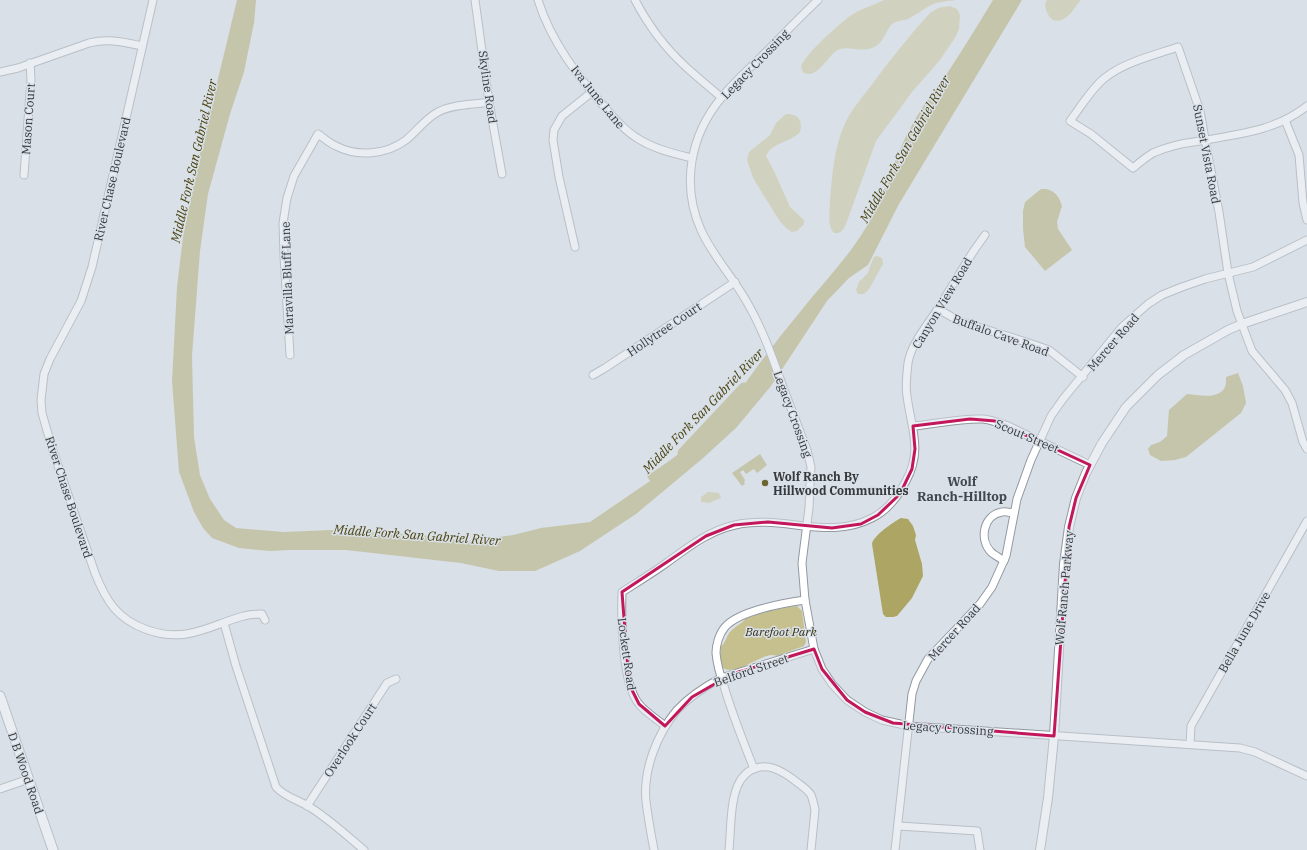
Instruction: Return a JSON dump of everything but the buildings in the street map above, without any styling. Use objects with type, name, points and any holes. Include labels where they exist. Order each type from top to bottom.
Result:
[{"type":"main road","name":"D B Wood Road","points":[[0,696],[53,850]]},
{"type":"street","name":"River Chase Boulevard","points":[[153,0],[92,267],[81,301],[50,359],[44,374],[41,400],[42,413],[52,448],[101,590],[115,609],[133,623],[163,634],[185,634],[245,616],[262,614],[265,620]]},
{"type":"street","name":"Skyline Road","points":[[475,0],[502,174]]},
{"type":"street","name":"Iva June Lane","points":[[538,0],[544,19],[561,51],[592,92],[626,131],[666,152],[692,158]]},
{"type":"street","points":[[635,0],[646,20],[664,44],[685,66],[721,97]]},
{"type":"street","name":"Legacy Crossing","points":[[818,0],[721,97],[699,134],[692,158],[690,186],[693,206],[700,229],[709,246],[748,302],[764,336],[807,450],[811,468],[809,508],[802,563],[805,600],[814,649],[822,669],[832,684],[847,700],[865,712],[882,720],[909,726],[1240,748],[1262,754],[1307,776]]},
{"type":"street","points":[[0,72],[18,68],[100,40],[113,40],[142,46]]},
{"type":"street","name":"Sunset Vista Road","points":[[1205,140],[1175,145],[1152,153],[1133,168],[1091,134],[1070,121],[1105,77],[1120,68],[1178,47],[1200,111],[1228,273],[1237,311],[1252,350],[1284,390],[1292,403],[1302,442],[1307,450]]},
{"type":"street","name":"Mason Court","points":[[24,176],[31,79],[30,63]]},
{"type":"street","points":[[575,247],[559,177],[553,140],[554,130],[562,116],[592,92]]},
{"type":"street","name":"Maravilla Bluff Lane","points":[[290,355],[283,223],[287,198],[293,177],[318,134],[336,146],[346,150],[374,153],[392,148],[405,140],[430,117],[440,111],[490,102]]},
{"type":"street","points":[[1205,140],[1240,135],[1261,130],[1286,120],[1307,106]]},
{"type":"street","points":[[1286,120],[1299,155],[1303,203],[1307,220]]},
{"type":"street","name":"Canyon View Road","points":[[622,592],[706,536],[734,525],[751,522],[768,522],[844,528],[861,524],[888,508],[900,494],[912,469],[915,450],[906,382],[909,361],[916,342],[985,235]]},
{"type":"street","name":"Mercer Road","points":[[895,850],[899,826],[912,694],[916,680],[928,659],[980,604],[992,587],[1004,560],[1017,499],[1028,467],[1051,416],[1063,399],[1083,377],[1122,327],[1148,304],[1162,295],[1182,287],[1253,267],[1307,240]]},
{"type":"street","name":"Hollytree Court","points":[[593,375],[735,282]]},
{"type":"street","name":"Wolf Ranch Parkway","points":[[1040,850],[1048,798],[1054,736],[1064,564],[1069,527],[1076,498],[1090,465],[1102,443],[1126,407],[1158,375],[1184,355],[1242,324],[1307,302]]},
{"type":"street","name":"Buffalo Cave Road","points":[[938,309],[959,321],[1049,350],[1083,377]]},
{"type":"street","name":"Scout Street","points":[[913,426],[970,419],[995,421],[1039,440],[1090,465]]},
{"type":"street","points":[[1004,560],[991,552],[986,545],[984,537],[985,526],[993,516],[1002,512],[1014,513]]},
{"type":"street","name":"Bella June Drive","points":[[1190,744],[1191,726],[1307,521]]},
{"type":"street","name":"Lockett Road","points":[[622,592],[621,619],[629,684],[633,696],[639,704],[665,726]]},
{"type":"street","points":[[754,769],[732,713],[717,664],[716,651],[719,638],[724,628],[733,620],[742,616],[775,605],[805,600]]},
{"type":"street","points":[[224,623],[260,743],[276,787],[280,792],[307,806],[332,823],[364,850]]},
{"type":"street","name":"Belford Street","points":[[654,850],[646,801],[646,784],[649,766],[665,726],[678,709],[710,684],[721,678],[814,649]]},
{"type":"street","name":"Overlook Court","points":[[307,806],[387,683],[396,679]]},
{"type":"street","points":[[729,850],[734,792],[741,779],[754,769],[767,767],[777,768],[787,774],[810,794],[815,810],[811,850]]},
{"type":"street","points":[[0,788],[29,779]]},
{"type":"street","points":[[899,826],[977,831],[980,850]]},
{"type":"highlighted area","points":[[970,419],[995,421],[1090,465],[1076,498],[1069,527],[1054,736],[893,723],[865,712],[847,700],[822,669],[814,649],[732,674],[692,697],[665,726],[639,704],[629,684],[622,592],[706,536],[734,525],[768,522],[832,528],[861,524],[878,515],[900,494],[912,469],[915,449],[913,426]]},
{"type":"green space","points":[[884,0],[956,0],[929,6],[908,19],[893,23],[879,44],[872,48],[863,50],[849,48],[840,49],[832,54],[821,68],[812,74],[803,72],[801,67],[803,62],[815,47],[832,31],[853,14]]},
{"type":"green space","points":[[1047,0],[1081,0],[1068,16],[1062,20],[1055,21],[1049,16],[1046,10],[1045,3]]},
{"type":"green space","points":[[950,6],[957,9],[960,15],[959,29],[956,36],[940,60],[912,92],[876,141],[846,224],[842,231],[834,233],[830,226],[830,200],[837,145],[845,122],[884,68],[930,13],[938,8]]},
{"type":"green space","points":[[786,114],[794,115],[799,118],[801,124],[800,132],[792,138],[772,148],[766,156],[790,207],[804,220],[804,224],[797,231],[792,232],[779,220],[753,178],[747,160],[749,152],[770,135],[776,123]]},
{"type":"green space","points":[[877,256],[882,258],[883,264],[869,289],[864,294],[858,294],[856,290],[859,282],[868,273],[874,257]]},
{"type":"green space","points":[[708,492],[719,493],[721,498],[709,503],[701,502],[701,497]]},
{"type":"green space","name":"Barefoot Park","points":[[797,606],[802,611],[806,642],[804,646],[777,656],[771,655],[765,657],[736,669],[729,670],[723,668],[720,660],[721,646],[734,628],[746,618],[777,609]]},
{"type":"water","points":[[237,0],[256,0],[254,23],[244,72],[230,114],[208,194],[200,251],[192,356],[194,437],[200,475],[210,499],[224,520],[236,528],[283,532],[332,530],[422,535],[467,541],[513,535],[541,528],[590,522],[650,481],[647,476],[679,454],[700,437],[731,403],[778,339],[858,240],[872,217],[899,152],[915,120],[967,43],[993,0],[1022,0],[899,204],[868,265],[849,278],[827,301],[771,386],[736,428],[702,459],[636,514],[580,551],[535,571],[499,571],[461,563],[346,550],[270,551],[239,548],[212,538],[203,528],[194,512],[179,472],[172,381],[177,287],[183,237],[208,112],[217,83]]},
{"type":"water","points":[[1041,189],[1052,191],[1059,199],[1062,206],[1057,222],[1058,229],[1072,250],[1045,271],[1025,247],[1023,229],[1023,211],[1025,202]]},
{"type":"water","points":[[1238,373],[1243,386],[1246,403],[1241,413],[1186,457],[1175,460],[1161,461],[1150,455],[1148,449],[1151,445],[1160,442],[1167,436],[1169,410],[1187,394],[1208,396],[1218,394],[1225,387],[1226,377]]},
{"type":"water","points":[[760,454],[767,465],[757,473],[754,469],[746,474],[743,470],[740,472],[745,480],[745,484],[742,486],[732,473]]},
{"type":"water","points":[[901,518],[908,519],[913,526],[916,535],[915,540],[922,564],[923,576],[912,598],[897,616],[886,617],[883,614],[872,544],[880,533]]},
{"type":"waterway","name":"Middle Fork San Gabriel River","points":[[683,453],[744,388]]},
{"type":"place","name":"Wolf Ranch By Hillwood Communities","points":[[765,483]]},
{"type":"district","name":"Wolf Ranch-Hilltop","points":[[962,488]]}]
